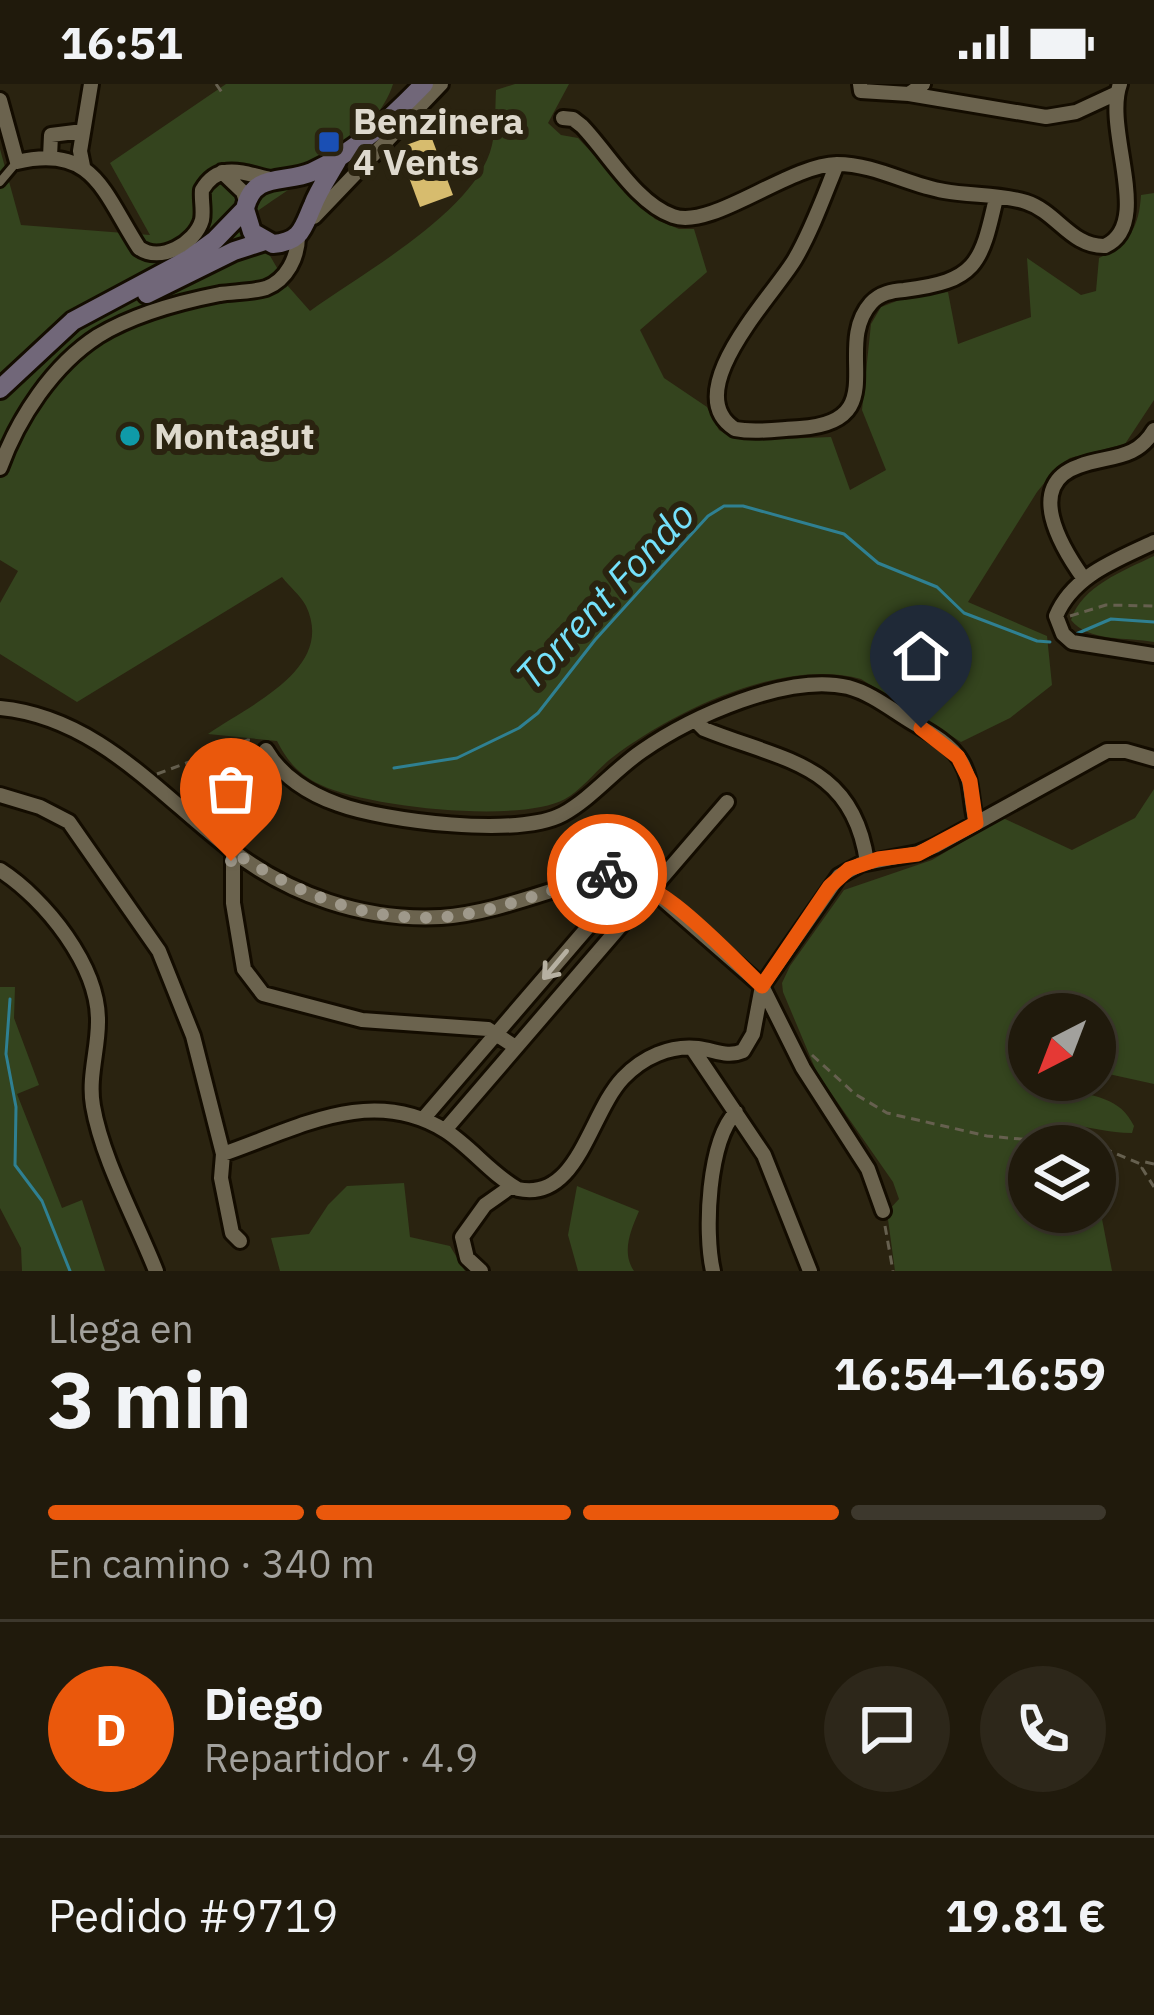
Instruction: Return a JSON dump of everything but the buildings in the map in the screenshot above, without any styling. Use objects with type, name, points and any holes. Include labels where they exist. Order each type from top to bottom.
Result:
[{"type":"main road","points":[[0,389],[73,321],[205,248],[245,205],[255,187],[338,159],[424,84]]},
{"type":"main road","points":[[57,338],[234,251],[269,243],[305,224],[338,159]]},
{"type":"main road","points":[[279,179],[305,194],[305,224]]},
{"type":"main road","points":[[245,205],[248,225],[269,243]]},
{"type":"street","points":[[83,166],[91,84]]},
{"type":"street","points":[[402,84],[404,105]]},
{"type":"street","points":[[0,468],[43,390],[98,337],[189,300],[267,288],[277,280],[295,259],[305,224],[441,84]]},
{"type":"street","points":[[860,84],[861,92],[909,94],[1046,117],[1076,112],[1119,88]]},
{"type":"street","points":[[909,94],[923,84]]},
{"type":"street","points":[[563,118],[573,118],[582,126],[653,205],[680,218],[708,214],[802,170],[837,164],[864,166],[940,191],[1039,208],[1085,244],[1105,246],[1121,237],[1131,222],[1133,199],[1117,116],[1119,88]]},
{"type":"street","points":[[0,100],[17,162],[50,157],[72,159],[83,166],[139,248],[154,255],[162,255],[196,232],[208,179],[238,170],[279,179]]},
{"type":"street","points":[[50,157],[51,135],[83,131]]},
{"type":"street","points":[[837,164],[796,257],[724,362],[719,407],[724,420],[735,429],[823,427],[844,416],[852,403],[861,322],[868,307],[887,292],[946,284],[962,276],[979,254],[996,197]]},
{"type":"street","points":[[222,172],[243,192],[245,205]]},
{"type":"street","points":[[269,243],[278,259],[277,280]]},
{"type":"street","points":[[1084,579],[1066,551],[1049,508],[1051,490],[1072,468],[1120,458],[1138,449],[1154,430]]},
{"type":"street","points":[[1154,542],[1084,579],[1066,596],[1057,620],[1072,642],[1154,655]]},
{"type":"street","points":[[266,750],[286,775],[337,804],[427,821],[511,824],[564,814],[640,752],[740,701],[775,691],[835,686],[858,691],[921,728],[958,757],[970,781],[976,823]]},
{"type":"street","points":[[0,708],[38,713],[104,747],[149,778],[233,852],[328,902],[371,913],[424,917],[460,914],[609,874],[632,877],[762,986],[803,1068],[868,1169],[883,1211]]},
{"type":"street","points":[[697,722],[830,782],[859,821],[868,862]]},
{"type":"street","points":[[224,1154],[323,1116],[382,1110],[423,1119],[445,1130],[512,1186],[544,1191],[560,1183],[610,1094],[630,1071],[656,1055],[692,1048],[730,1055],[743,1052],[753,1034],[762,986],[830,886],[849,869],[918,854],[1107,751],[1154,759]]},
{"type":"street","points":[[0,795],[69,822],[159,951],[193,1036],[224,1154],[221,1178],[232,1233],[240,1241]]},
{"type":"street","points":[[445,1130],[727,802]]},
{"type":"street","points":[[233,852],[233,903],[244,969],[263,994],[362,1020],[476,1027],[498,1033],[514,1046]]},
{"type":"street","points":[[0,870],[53,921],[93,987],[98,1014],[93,1106],[156,1271]]},
{"type":"street","points":[[423,1119],[632,877]]},
{"type":"street","points":[[692,1048],[778,1186],[810,1271]]},
{"type":"street","points":[[712,1271],[708,1240],[716,1163],[722,1133],[736,1112]]},
{"type":"street","points":[[481,1271],[462,1247],[465,1229],[485,1204],[512,1186]]},
{"type":"lane","points":[[0,182],[17,162]]},
{"type":"path","points":[[216,84],[223,94]]},
{"type":"path","points":[[1057,620],[1087,608],[1154,605]]},
{"type":"path","points":[[155,775],[248,740],[266,750]]},
{"type":"path","points":[[812,1054],[855,1094],[887,1113],[987,1136],[1098,1146],[1143,1165],[1154,1164]]},
{"type":"path","points":[[1143,1165],[1154,1187]]},
{"type":"path","points":[[883,1211],[893,1271]]},
{"type":"green space","points":[[226,84],[393,84],[384,104],[352,142],[248,218],[287,285],[310,311],[415,238],[465,193],[492,145],[496,90],[515,84],[569,84],[548,123],[561,135],[578,138],[655,219],[679,229],[694,229],[707,272],[640,330],[664,378],[707,407],[719,430],[729,436],[753,440],[831,437],[850,490],[886,470],[862,410],[871,324],[881,307],[910,296],[948,292],[958,344],[1031,317],[1027,258],[1081,295],[1096,291],[1099,258],[1130,234],[1141,195],[1154,193],[1154,400],[1125,444],[1070,458],[1058,466],[968,602],[1047,636],[1052,685],[1010,718],[961,742],[861,679],[798,675],[731,692],[667,722],[613,757],[565,799],[514,810],[443,810],[343,793],[300,772],[277,741],[208,734],[284,683],[309,648],[312,628],[306,606],[282,577],[77,702],[0,654],[0,603],[18,571],[0,560],[0,149],[21,225],[150,235],[110,163]]},
{"type":"green space","points":[[1154,556],[1154,642],[1098,635],[1071,620],[1094,589]]},
{"type":"green space","points":[[1154,789],[1154,1084],[1116,1076],[1116,993],[1008,993],[1008,1101],[1108,1101],[1122,1109],[1134,1126],[1132,1133],[1116,1131],[1116,1125],[1008,1125],[1008,1233],[1105,1233],[1112,1271],[895,1271],[887,1212],[899,1199],[893,1182],[817,1073],[783,992],[790,966],[844,890],[932,860],[1003,818],[1072,850],[1135,818]]},
{"type":"green space","points":[[0,987],[15,987],[14,1018],[39,1085],[17,1094],[62,1208],[82,1200],[105,1271],[22,1271],[21,1248],[0,1208]]},
{"type":"green space","points":[[404,1183],[410,1237],[450,1246],[465,1271],[280,1271],[271,1238],[309,1234],[347,1186]]},
{"type":"green space","points":[[577,1186],[639,1211],[628,1249],[634,1271],[578,1271],[568,1235]]},
{"type":"waterway","name":"Torrent Fondo","points":[[394,768],[457,758],[519,728],[538,713],[595,640],[708,516],[724,506],[743,506],[844,534],[878,563],[937,587],[964,613],[1050,642]]},
{"type":"waterway","name":"Torrent Fondo","points":[[1076,634],[1111,619],[1154,622]]},
{"type":"waterway","points":[[10,999],[6,1054],[16,1107],[15,1165],[42,1201],[70,1271]]},
{"type":"way so far","points":[[231,861],[233,852],[328,902],[371,913],[424,917],[460,914],[607,874]]},
{"type":"place","name":"Benzinera 4 Vents","points":[[329,142]]},
{"type":"place","name":"Montagut","points":[[130,436]]},
{"type":"route","points":[[607,874],[632,877],[652,890],[762,986],[830,886],[849,869],[878,859],[918,854],[976,823],[970,781],[958,757],[921,728]]}]
